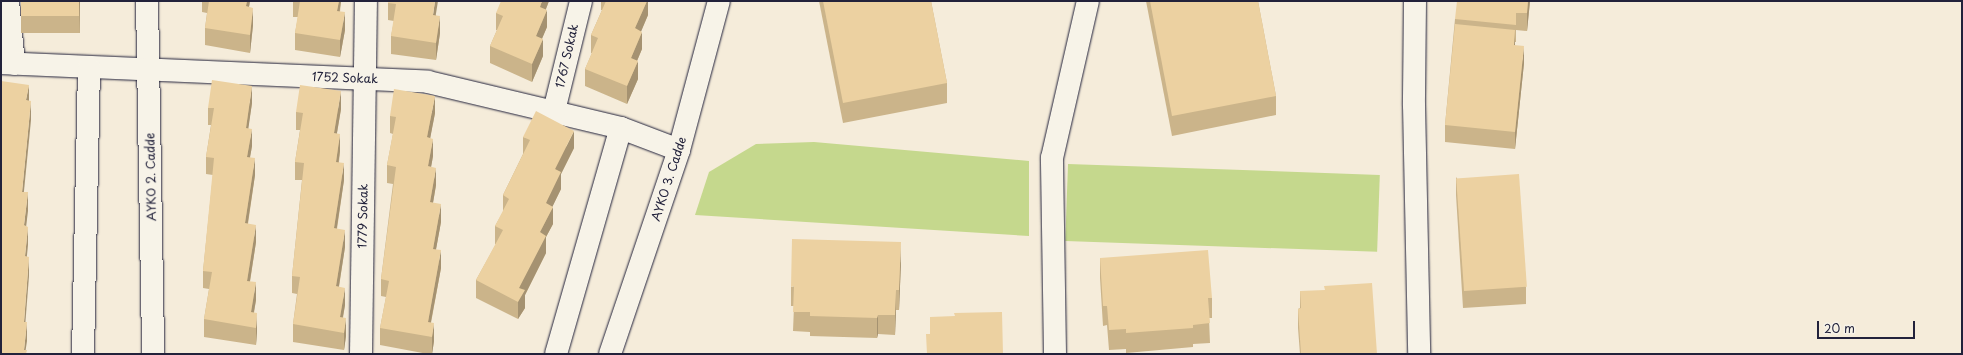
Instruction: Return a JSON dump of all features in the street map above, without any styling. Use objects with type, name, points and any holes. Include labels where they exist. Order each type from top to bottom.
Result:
[{"type":"street","points":[[7,64],[8,1]]},
{"type":"street","name":"AYKO 2. Cadde","points":[[147,1],[150,72],[153,354]]},
{"type":"street","name":"1779 Sokak","points":[[361,354],[366,1]]},
{"type":"street","name":"1767 Sokak","points":[[554,111],[580,1]]},
{"type":"street","name":"AYKO 3. Cadde","points":[[610,354],[679,150],[719,1]]},
{"type":"street","points":[[1055,354],[1052,158],[1088,1]]},
{"type":"street","points":[[1415,1],[1414,105],[1419,354]]},
{"type":"street","name":"1752 Sokak","points":[[7,64],[150,72],[428,82],[621,128],[679,150]]},
{"type":"street","points":[[83,354],[89,68]]},
{"type":"street","points":[[556,354],[621,128]]},
{"type":"green space","points":[[814,142],[1029,161],[1029,236],[695,215],[709,172],[756,144]]},
{"type":"green space","points":[[1068,164],[1380,175],[1377,252],[1065,241]]},
{"type":"building","points":[[21,1],[79,1],[79,16],[21,16]]},
{"type":"building","points":[[209,1],[247,1],[246,6],[253,8],[250,35],[205,28]]},
{"type":"building","points":[[300,1],[339,1],[337,11],[345,12],[340,40],[295,33]]},
{"type":"building","points":[[388,1],[435,1],[433,15],[440,16],[436,43],[391,36],[396,4],[388,3]]},
{"type":"building","points":[[501,1],[542,1],[540,7],[547,10],[536,36],[543,39],[532,64],[490,46],[503,16],[496,13]]},
{"type":"building","points":[[606,1],[647,1],[635,28],[642,32],[631,58],[638,61],[627,86],[585,69],[598,38],[591,35]]},
{"type":"building","points":[[823,1],[931,1],[947,83],[843,103]]},
{"type":"building","points":[[1150,1],[1258,1],[1276,96],[1172,116]]},
{"type":"building","points":[[1457,1],[1528,1],[1527,13],[1516,13],[1516,25],[1455,19]]},
{"type":"building","points":[[1455,24],[1515,30],[1514,45],[1524,46],[1515,132],[1445,125]]},
{"type":"building","points":[[212,80],[252,86],[246,128],[252,129],[247,157],[255,158],[245,223],[256,225],[247,281],[256,282],[251,312],[257,313],[256,328],[204,319],[212,272],[203,271],[214,158],[206,157],[214,108],[208,108]]},
{"type":"building","points":[[1,81],[29,85],[26,100],[31,101],[22,192],[28,192],[24,225],[28,227],[25,256],[29,257],[24,322],[27,322],[24,350],[27,350],[26,354],[1,354]]},
{"type":"building","points":[[300,85],[341,91],[334,133],[340,134],[336,162],[344,163],[334,228],[345,230],[336,286],[345,288],[340,317],[346,318],[344,333],[293,324],[300,277],[292,276],[304,163],[295,162],[303,113],[296,112]]},
{"type":"building","points":[[394,89],[435,96],[427,137],[433,139],[428,166],[436,168],[430,202],[441,204],[433,249],[441,250],[428,322],[434,323],[432,337],[380,328],[389,281],[381,279],[396,167],[387,165],[396,117],[390,116]]},
{"type":"building","points":[[536,111],[574,131],[555,169],[561,172],[546,203],[553,207],[540,232],[546,236],[519,288],[525,290],[518,302],[476,280],[503,230],[495,226],[509,199],[503,195],[530,140],[523,137]]},
{"type":"building","points":[[1519,174],[1527,287],[1464,291],[1456,178]]},
{"type":"building","points":[[792,239],[901,242],[899,290],[896,290],[895,315],[878,315],[877,318],[810,316],[810,312],[793,312],[794,286],[791,287]]},
{"type":"building","points":[[1208,250],[1212,298],[1208,298],[1210,323],[1193,325],[1193,328],[1126,333],[1126,329],[1109,330],[1107,306],[1103,306],[1100,258]]},
{"type":"building","points":[[1372,283],[1377,354],[1301,354],[1298,309],[1301,308],[1300,291],[1325,290],[1324,286]]},
{"type":"building","points":[[1002,312],[1003,354],[927,354],[926,334],[930,334],[930,317],[955,316],[954,313]]}]
